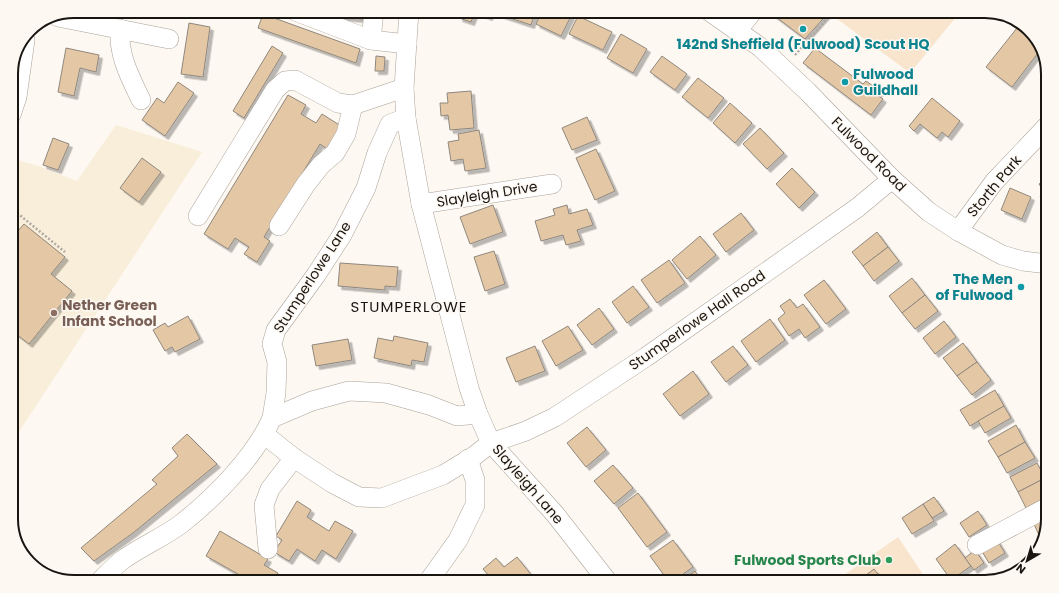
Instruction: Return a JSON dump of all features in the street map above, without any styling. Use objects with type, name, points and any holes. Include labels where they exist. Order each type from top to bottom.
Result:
[{"type":"street","points":[[65,18],[169,39]]},
{"type":"street","points":[[314,18],[372,40],[406,44]]},
{"type":"street","points":[[372,40],[374,18]]},
{"type":"street","points":[[406,118],[404,88],[408,18]]},
{"type":"street","name":"Fulwood Road","points":[[718,18],[760,47],[892,179],[929,212],[1002,255],[1023,261],[1041,263]]},
{"type":"street","points":[[737,31],[747,18]]},
{"type":"street","points":[[120,30],[119,40],[124,65],[141,100]]},
{"type":"street","points":[[18,90],[24,50]]},
{"type":"street","points":[[198,216],[276,90],[285,81],[295,80],[338,103],[353,105],[404,88]]},
{"type":"street","points":[[279,226],[306,184],[321,166],[335,153],[346,134],[353,105]]},
{"type":"street","name":"Slayleigh Lane","points":[[406,118],[421,204],[467,380],[478,414],[491,443],[555,514],[603,575]]},
{"type":"street","name":"Stumperlowe Lane","points":[[268,427],[276,393],[277,362],[272,344],[276,330],[316,275],[342,235],[366,188],[390,124],[406,118]]},
{"type":"street","name":"Storth Park","points":[[958,230],[994,182],[1041,132]]},
{"type":"street","name":"Stumperlowe Hall Road","points":[[268,427],[294,458],[332,483],[359,497],[382,498],[443,475],[491,443],[526,431],[555,416],[646,357],[857,208],[892,179]]},
{"type":"street","name":"Slayleigh Drive","points":[[421,204],[552,184]]},
{"type":"street","points":[[106,575],[121,561],[180,524],[220,488],[244,462],[268,427],[312,402],[349,391],[386,393],[429,405],[457,416],[478,414]]},
{"type":"street","points":[[268,549],[264,505],[270,489],[294,458]]},
{"type":"street","points":[[433,575],[458,540],[475,505],[475,480],[468,459]]},
{"type":"street","points":[[977,545],[1041,511]]},
{"type":"path","points":[[783,69],[828,18]]},
{"type":"path","points":[[18,214],[65,252]]},
{"type":"shaded area","points":[[836,18],[955,18],[910,73]]},
{"type":"shaded area","name":"Nether Green Infant School","points":[[116,125],[202,152],[18,433],[18,160],[77,181]]},
{"type":"shaded area","name":"Fulwood Sports Club","points":[[898,537],[923,575],[844,575]]},
{"type":"building","points":[[262,18],[274,18],[360,49],[356,63],[258,28]]},
{"type":"building","points":[[352,18],[370,18],[370,20]]},
{"type":"building","points":[[459,18],[473,18],[471,22]]},
{"type":"building","points":[[510,18],[534,18],[531,25]]},
{"type":"building","points":[[539,18],[570,18],[561,36],[536,24]]},
{"type":"building","points":[[577,18],[582,18],[612,32],[603,50],[569,34]]},
{"type":"building","points":[[777,18],[824,18],[805,39]]},
{"type":"building","points":[[189,23],[210,27],[203,77],[181,74]]},
{"type":"building","points":[[1017,28],[1032,43],[1037,54],[1012,87],[986,67]]},
{"type":"building","points":[[621,34],[647,49],[633,73],[607,58]]},
{"type":"building","points":[[272,46],[283,53],[244,118],[233,111]]},
{"type":"building","points":[[66,48],[99,55],[96,72],[80,68],[74,96],[58,92]]},
{"type":"building","name":"Fulwood Guildhall","points":[[815,48],[863,84],[866,81],[880,91],[877,95],[883,99],[871,115],[803,63]]},
{"type":"building","points":[[376,56],[385,57],[384,71],[375,71]]},
{"type":"building","points":[[662,56],[687,74],[675,90],[650,72]]},
{"type":"building","points":[[698,78],[724,98],[708,118],[682,97]]},
{"type":"building","points":[[178,82],[194,93],[165,136],[142,120],[157,98],[164,103]]},
{"type":"building","points":[[471,91],[474,128],[450,130],[448,115],[441,116],[440,103],[448,103],[447,93]]},
{"type":"building","points":[[288,95],[306,105],[301,114],[316,123],[322,114],[341,126],[327,149],[320,144],[264,237],[270,241],[257,262],[244,254],[249,247],[235,238],[228,249],[204,234]]},
{"type":"building","points":[[932,98],[960,121],[948,137],[942,132],[937,138],[920,124],[914,131],[909,126]]},
{"type":"building","points":[[730,103],[752,123],[735,143],[713,123]]},
{"type":"building","points":[[587,117],[597,140],[572,150],[562,128]]},
{"type":"building","points":[[760,128],[784,153],[767,169],[743,144]]},
{"type":"building","points":[[479,130],[486,168],[465,171],[463,159],[451,161],[448,142],[459,140],[458,134]]},
{"type":"building","points":[[53,138],[69,144],[58,170],[43,165]]},
{"type":"building","points":[[596,149],[615,191],[595,200],[576,158]]},
{"type":"building","points":[[142,158],[161,172],[139,202],[120,188]]},
{"type":"building","points":[[792,168],[815,192],[799,208],[776,184]]},
{"type":"building","points":[[1010,188],[1031,197],[1022,219],[1001,210]]},
{"type":"building","points":[[493,205],[503,232],[470,244],[460,217]]},
{"type":"building","points":[[567,205],[569,214],[587,209],[593,225],[577,230],[581,241],[566,245],[563,235],[541,241],[535,221],[555,215],[553,209]]},
{"type":"building","points":[[741,213],[754,230],[726,252],[713,234]]},
{"type":"building","points":[[24,224],[65,257],[51,274],[72,291],[29,344],[18,335],[18,231]]},
{"type":"building","points":[[877,232],[888,247],[863,266],[852,252]]},
{"type":"building","points":[[700,236],[716,255],[687,279],[672,260]]},
{"type":"building","points":[[888,247],[899,261],[874,281],[863,266]]},
{"type":"building","points":[[494,251],[505,284],[485,291],[474,257]]},
{"type":"building","points":[[669,260],[685,283],[657,303],[641,280]]},
{"type":"building","points":[[340,263],[398,267],[396,287],[385,286],[385,290],[338,286]]},
{"type":"building","points":[[912,278],[925,295],[902,313],[889,296]]},
{"type":"building","points":[[824,280],[846,309],[826,324],[804,295]]},
{"type":"building","points":[[633,286],[649,307],[627,323],[612,302]]},
{"type":"building","points":[[925,295],[938,311],[915,329],[902,313]]},
{"type":"building","points":[[790,299],[797,308],[803,304],[820,327],[805,338],[799,329],[789,336],[778,319],[785,313],[780,306]]},
{"type":"building","points":[[599,308],[614,329],[592,345],[577,325]]},
{"type":"building","points":[[188,316],[200,339],[175,352],[172,347],[165,351],[153,330],[165,323],[168,327]]},
{"type":"building","points":[[770,319],[785,340],[756,362],[741,341]]},
{"type":"building","points":[[944,321],[956,337],[935,354],[923,338]]},
{"type":"building","points":[[568,326],[583,350],[556,366],[542,341]]},
{"type":"building","points":[[394,336],[428,343],[424,362],[412,360],[411,366],[374,358],[378,338],[393,341]]},
{"type":"building","points":[[348,339],[352,360],[316,366],[312,345]]},
{"type":"building","points":[[963,343],[977,362],[957,376],[943,358]]},
{"type":"building","points":[[535,346],[545,371],[516,382],[506,358]]},
{"type":"building","points":[[733,346],[748,365],[726,382],[711,362]]},
{"type":"building","points":[[977,362],[991,380],[972,395],[957,376]]},
{"type":"building","points":[[693,371],[709,394],[680,416],[663,394]]},
{"type":"building","points":[[995,390],[1004,406],[970,426],[960,410]]},
{"type":"building","points":[[1004,406],[1011,418],[985,433],[978,421]]},
{"type":"building","points":[[1016,425],[1025,442],[998,457],[988,441]]},
{"type":"building","points":[[587,427],[606,450],[586,467],[567,443]]},
{"type":"building","points":[[187,434],[217,464],[133,533],[94,561],[81,548],[157,484],[152,480],[178,456],[172,448]]},
{"type":"building","points":[[1025,442],[1035,458],[1007,473],[998,457]]},
{"type":"building","points":[[1037,463],[1041,470],[1041,480],[1018,492],[1010,477]]},
{"type":"building","points":[[613,465],[633,488],[614,504],[594,481]]},
{"type":"building","points":[[1041,480],[1041,500],[1026,508],[1018,492]]},
{"type":"building","points":[[638,493],[667,532],[647,547],[618,508]]},
{"type":"building","points":[[934,497],[944,511],[932,518],[923,504]]},
{"type":"building","points":[[297,501],[311,510],[307,517],[329,531],[335,521],[353,531],[336,559],[322,550],[315,561],[297,549],[289,561],[274,552],[282,540],[276,536]]},
{"type":"building","points":[[923,504],[934,521],[912,534],[902,518]]},
{"type":"building","points":[[978,511],[987,525],[969,537],[960,523]]},
{"type":"building","points":[[1041,516],[1041,527],[1039,535],[1032,520]]},
{"type":"building","points":[[220,531],[268,559],[264,565],[278,573],[277,575],[240,575],[206,556]]},
{"type":"building","points":[[673,540],[693,567],[682,575],[664,575],[650,556]]},
{"type":"building","points":[[997,540],[1005,553],[989,563],[981,550]]},
{"type":"building","points":[[955,544],[971,566],[958,575],[947,575],[936,559]]},
{"type":"building","points":[[975,550],[984,563],[974,570],[965,558]]},
{"type":"building","points":[[517,557],[531,575],[488,575],[483,569],[496,558],[504,567]]},
{"type":"building","points":[[874,569],[879,575],[866,575]]},
{"type":"building","points":[[695,571],[698,575],[690,575]]},
{"type":"place","name":"142nd Sheffield (Fulwood) Scout HQ","points":[[803,29]]},
{"type":"place","name":"Fulwood Guildhall","points":[[845,82]]},
{"type":"place","name":"The Men of Fulwood","points":[[1021,287]]},
{"type":"place","name":"Nether Green Infant School","points":[[54,313]]},
{"type":"place","name":"Fulwood Sports Club","points":[[889,560]]},
{"type":"district","name":"STUMPERLOWE","points":[[409,307]]}]
